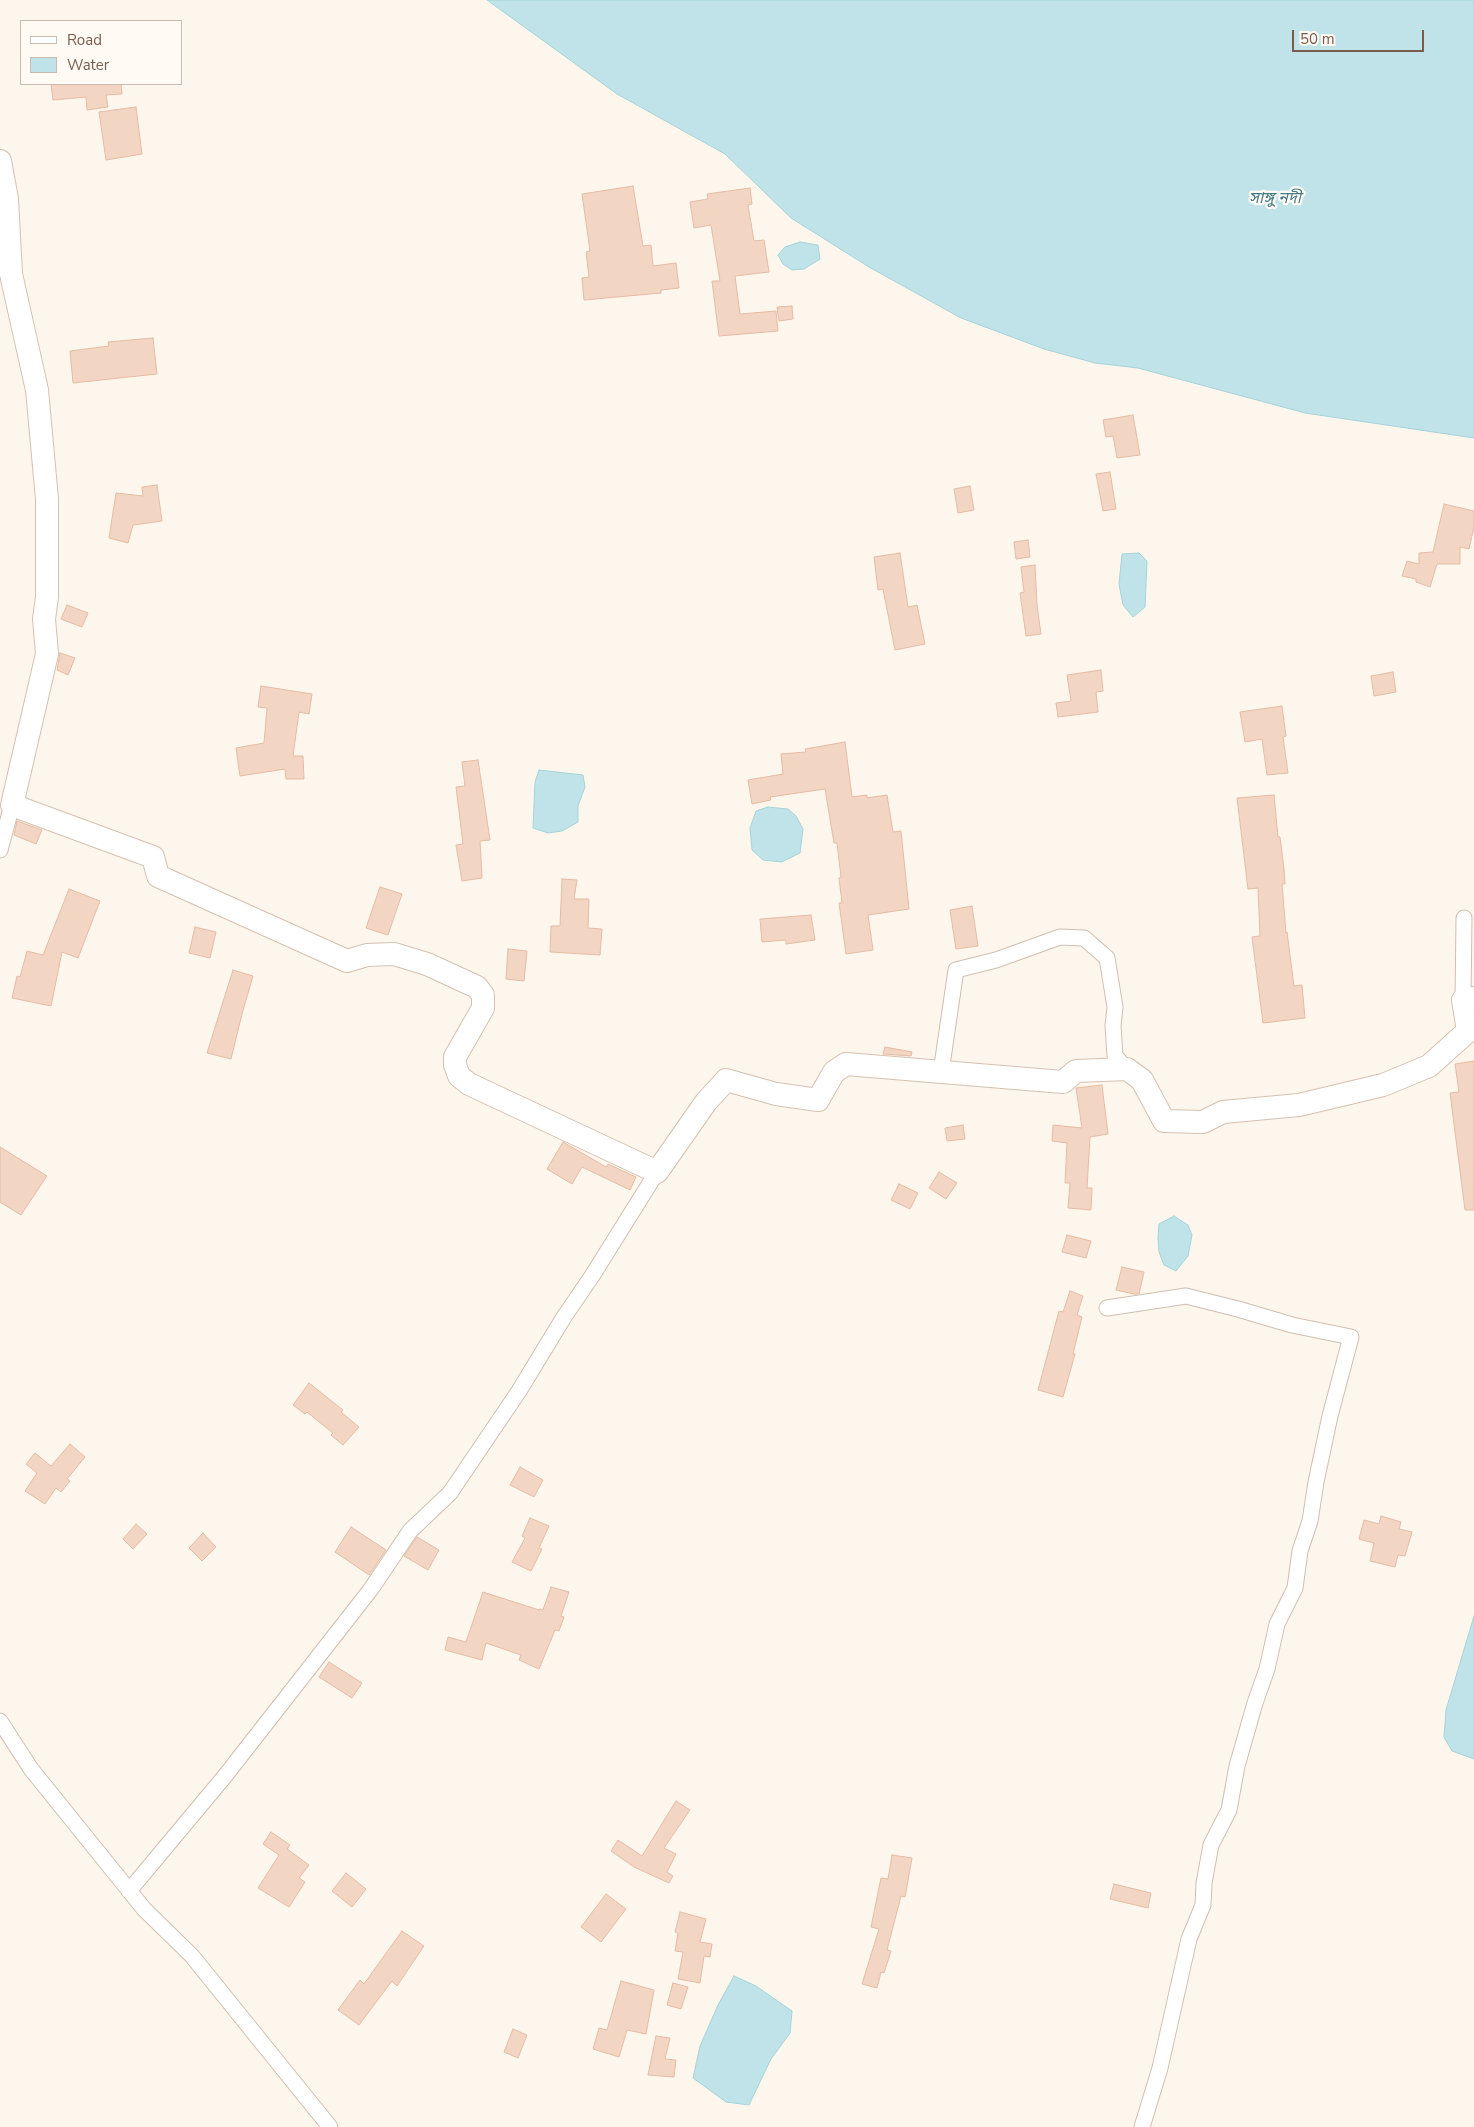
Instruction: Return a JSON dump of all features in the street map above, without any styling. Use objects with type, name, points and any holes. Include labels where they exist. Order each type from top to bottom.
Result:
[{"type":"main road","points":[[0,161],[7,199],[11,274],[37,390],[47,499],[47,596],[44,619],[47,654],[12,805],[153,857],[158,876],[347,961],[367,954],[394,954],[427,964],[477,987],[484,995],[483,1008],[455,1057],[455,1065],[459,1076],[469,1084],[657,1172],[706,1102],[726,1080],[776,1094],[818,1100],[834,1072],[846,1064],[1063,1082],[1076,1071],[1127,1070],[1142,1080],[1164,1121],[1203,1122],[1223,1112],[1300,1105],[1383,1085],[1429,1066],[1468,1031],[1469,999]]},
{"type":"street","points":[[0,850],[12,805]]},
{"type":"street","points":[[1464,918],[1469,999]]},
{"type":"street","points":[[941,1072],[956,970],[996,960],[1060,937],[1084,938],[1107,958],[1114,1007],[1115,1056],[1127,1070]]},
{"type":"street","points":[[129,1891],[225,1776],[371,1589],[410,1531],[450,1493],[519,1391],[657,1172]]},
{"type":"street","points":[[1107,1308],[1186,1296],[1292,1325],[1351,1337],[1330,1416],[1316,1482],[1310,1522],[1300,1551],[1295,1588],[1277,1624],[1267,1669],[1237,1766],[1228,1810],[1211,1845],[1204,1883],[1203,1905],[1189,1939],[1160,2068],[1142,2127]]},
{"type":"street","points":[[0,1722],[31,1769],[129,1891],[144,1909],[192,1956],[330,2127]]},
{"type":"water","name":"সাঙ্গু নদী","points":[[487,0],[1474,0],[1474,438],[1305,413],[1138,368],[1095,363],[1044,349],[961,318],[869,267],[791,218],[725,154],[617,94]]},
{"type":"water","points":[[800,242],[818,245],[820,259],[804,269],[792,270],[783,264],[778,255],[785,247]]},
{"type":"water","points":[[1139,553],[1147,561],[1145,607],[1133,617],[1123,605],[1119,584],[1122,554]]},
{"type":"water","points":[[539,770],[583,775],[585,787],[578,806],[578,822],[562,831],[548,833],[533,828],[535,782]]},
{"type":"water","points":[[768,807],[788,809],[796,816],[803,829],[800,853],[782,862],[763,860],[752,850],[750,828],[756,811]]},
{"type":"water","points":[[1174,1216],[1188,1225],[1192,1235],[1188,1256],[1176,1271],[1164,1265],[1159,1252],[1158,1238],[1159,1224]]},
{"type":"water","points":[[1474,1616],[1474,1759],[1452,1751],[1444,1737],[1446,1710]]},
{"type":"water","points":[[734,1976],[756,1986],[792,2011],[790,2033],[771,2059],[749,2105],[726,2102],[693,2078],[700,2046],[718,2005]]},
{"type":"building","points":[[51,85],[121,85],[122,94],[106,95],[108,107],[87,110],[86,97],[53,100]]},
{"type":"building","points":[[136,107],[142,154],[106,160],[99,112]]},
{"type":"building","points":[[633,186],[643,246],[651,245],[653,266],[676,263],[679,288],[661,290],[661,293],[584,300],[582,278],[589,277],[586,252],[590,251],[582,194]]},
{"type":"building","points":[[750,188],[752,204],[748,205],[754,241],[764,240],[769,272],[735,276],[740,314],[776,311],[778,331],[719,336],[712,281],[720,281],[711,225],[694,228],[690,202],[708,199],[707,194]]},
{"type":"building","points":[[792,306],[793,319],[779,321],[777,307]]},
{"type":"building","points":[[153,338],[157,374],[73,383],[70,351],[109,346],[108,342]]},
{"type":"building","points":[[1133,415],[1140,455],[1117,458],[1113,436],[1106,437],[1103,420]]},
{"type":"building","points":[[1110,472],[1116,509],[1103,511],[1096,474]]},
{"type":"building","points":[[157,485],[162,521],[133,525],[128,543],[109,538],[116,493],[143,496],[142,487]]},
{"type":"building","points":[[970,486],[974,510],[958,513],[954,489]]},
{"type":"building","points":[[1444,504],[1474,511],[1474,527],[1469,549],[1460,547],[1460,564],[1437,564],[1430,587],[1416,582],[1416,579],[1402,576],[1407,561],[1419,564],[1419,553],[1433,552]]},
{"type":"building","points":[[1028,540],[1030,557],[1016,559],[1014,542]]},
{"type":"building","points":[[900,553],[908,607],[917,605],[925,644],[895,650],[883,589],[878,590],[874,557]]},
{"type":"building","points":[[1035,565],[1041,634],[1026,636],[1020,593],[1024,592],[1021,567]]},
{"type":"building","points":[[67,605],[88,613],[82,627],[61,619]]},
{"type":"building","points":[[60,653],[75,658],[68,675],[57,670]]},
{"type":"building","points":[[1101,670],[1103,691],[1096,692],[1098,712],[1058,717],[1056,703],[1071,701],[1067,675]]},
{"type":"building","points":[[1393,672],[1396,692],[1374,696],[1371,676]]},
{"type":"building","points":[[261,686],[312,694],[309,714],[299,712],[293,756],[303,756],[304,779],[286,779],[285,769],[240,776],[236,748],[264,743],[267,708],[258,707]]},
{"type":"building","points":[[1282,706],[1286,736],[1283,737],[1288,773],[1267,775],[1262,739],[1245,742],[1240,712]]},
{"type":"building","points":[[845,742],[852,797],[867,795],[867,798],[887,795],[893,832],[901,831],[909,909],[868,915],[873,950],[846,954],[839,903],[842,903],[837,843],[834,843],[825,789],[770,797],[771,800],[752,804],[748,780],[783,774],[781,754],[806,752],[805,749]]},
{"type":"building","points":[[478,760],[490,840],[480,841],[482,878],[462,881],[456,845],[463,844],[456,787],[465,786],[462,762]]},
{"type":"building","points":[[1274,795],[1278,837],[1280,837],[1284,869],[1285,884],[1282,884],[1286,933],[1294,986],[1302,985],[1305,1018],[1263,1023],[1252,937],[1260,936],[1258,888],[1248,889],[1237,798]]},
{"type":"building","points":[[17,821],[42,830],[36,844],[14,835]]},
{"type":"building","points":[[562,879],[577,880],[574,899],[589,899],[588,928],[602,929],[600,955],[550,952],[551,926],[560,926]]},
{"type":"building","points":[[380,887],[402,894],[388,935],[366,928]]},
{"type":"building","points":[[69,889],[100,901],[78,958],[62,952],[51,1006],[12,998],[17,976],[20,977],[27,951],[43,955]]},
{"type":"building","points":[[972,906],[978,946],[956,949],[950,910]]},
{"type":"building","points":[[811,915],[815,940],[786,944],[786,940],[762,942],[760,919]]},
{"type":"building","points":[[195,927],[216,932],[210,958],[189,953]]},
{"type":"building","points":[[508,949],[527,951],[524,981],[506,979]]},
{"type":"building","points":[[233,970],[253,976],[231,1059],[207,1053]]},
{"type":"building","points":[[885,1047],[912,1052],[911,1056],[883,1054]]},
{"type":"building","points":[[1474,1061],[1474,1210],[1465,1210],[1450,1093],[1459,1092],[1455,1064]]},
{"type":"building","points":[[1102,1085],[1108,1134],[1090,1137],[1087,1188],[1092,1188],[1091,1210],[1068,1208],[1070,1183],[1065,1183],[1067,1143],[1052,1141],[1053,1125],[1082,1128],[1076,1088]]},
{"type":"building","points":[[963,1125],[965,1139],[947,1141],[945,1128]]},
{"type":"building","points":[[563,1142],[606,1167],[608,1164],[636,1177],[630,1190],[582,1167],[572,1184],[547,1169]]},
{"type":"building","points":[[0,1147],[47,1176],[21,1215],[0,1202]]},
{"type":"building","points":[[939,1172],[957,1183],[946,1199],[929,1188]]},
{"type":"building","points":[[899,1184],[918,1193],[910,1209],[891,1200]]},
{"type":"building","points":[[1067,1235],[1091,1241],[1086,1258],[1062,1252]]},
{"type":"building","points":[[1122,1267],[1144,1272],[1139,1294],[1116,1290]]},
{"type":"building","points":[[1070,1291],[1083,1296],[1077,1315],[1082,1317],[1073,1354],[1075,1354],[1063,1397],[1038,1390],[1059,1311],[1063,1312]]},
{"type":"building","points":[[309,1383],[343,1410],[341,1412],[359,1427],[343,1445],[331,1435],[333,1433],[307,1412],[305,1414],[293,1405]]},
{"type":"building","points":[[70,1444],[85,1457],[67,1479],[70,1481],[61,1492],[56,1488],[45,1504],[25,1491],[37,1473],[26,1464],[35,1453],[51,1466]]},
{"type":"building","points":[[520,1467],[543,1480],[534,1497],[510,1485]]},
{"type":"building","points":[[1381,1516],[1401,1522],[1399,1529],[1412,1532],[1405,1556],[1398,1555],[1395,1567],[1370,1561],[1374,1543],[1359,1539],[1364,1520],[1379,1524]]},
{"type":"building","points":[[530,1518],[549,1526],[539,1548],[542,1549],[531,1571],[512,1562],[525,1538],[522,1536]]},
{"type":"building","points":[[136,1524],[147,1534],[133,1549],[123,1539]]},
{"type":"building","points":[[351,1527],[386,1550],[369,1575],[335,1552]]},
{"type":"building","points":[[203,1533],[216,1547],[202,1561],[189,1548]]},
{"type":"building","points":[[417,1537],[439,1550],[428,1570],[404,1556]]},
{"type":"building","points":[[551,1587],[569,1592],[561,1616],[564,1617],[559,1631],[555,1630],[539,1669],[519,1660],[521,1655],[486,1643],[482,1660],[445,1650],[448,1637],[466,1642],[483,1592],[543,1610]]},
{"type":"building","points":[[329,1662],[362,1683],[352,1698],[319,1677]]},
{"type":"building","points":[[676,1801],[690,1810],[664,1848],[676,1854],[667,1872],[673,1876],[669,1883],[634,1867],[611,1851],[618,1840],[642,1856]]},
{"type":"building","points":[[271,1832],[290,1845],[287,1849],[309,1865],[299,1878],[305,1882],[289,1907],[258,1888],[279,1855],[263,1844]]},
{"type":"building","points":[[892,1855],[912,1858],[905,1897],[901,1896],[887,1950],[891,1951],[884,1973],[881,1972],[877,1988],[862,1984],[879,1929],[871,1927],[881,1878],[888,1879]]},
{"type":"building","points":[[346,1873],[366,1889],[352,1907],[332,1891]]},
{"type":"building","points":[[1114,1884],[1151,1893],[1148,1908],[1110,1899]]},
{"type":"building","points":[[606,1894],[626,1909],[601,1942],[581,1927]]},
{"type":"building","points":[[680,1912],[706,1919],[700,1942],[712,1944],[710,1957],[704,1956],[700,1983],[678,1979],[683,1952],[675,1951],[678,1933],[675,1932]]},
{"type":"building","points":[[402,1931],[424,1946],[397,1986],[392,1981],[359,2025],[338,2010],[360,1980],[364,1984]]},
{"type":"building","points":[[621,1981],[654,1990],[646,2034],[627,2030],[619,2057],[593,2049],[599,2028],[607,2030]]},
{"type":"building","points":[[673,1983],[688,1987],[681,2009],[667,2005]]},
{"type":"building","points":[[513,2029],[527,2035],[518,2058],[504,2052]]},
{"type":"building","points":[[656,2036],[670,2038],[665,2059],[676,2060],[674,2077],[648,2075]]}]
